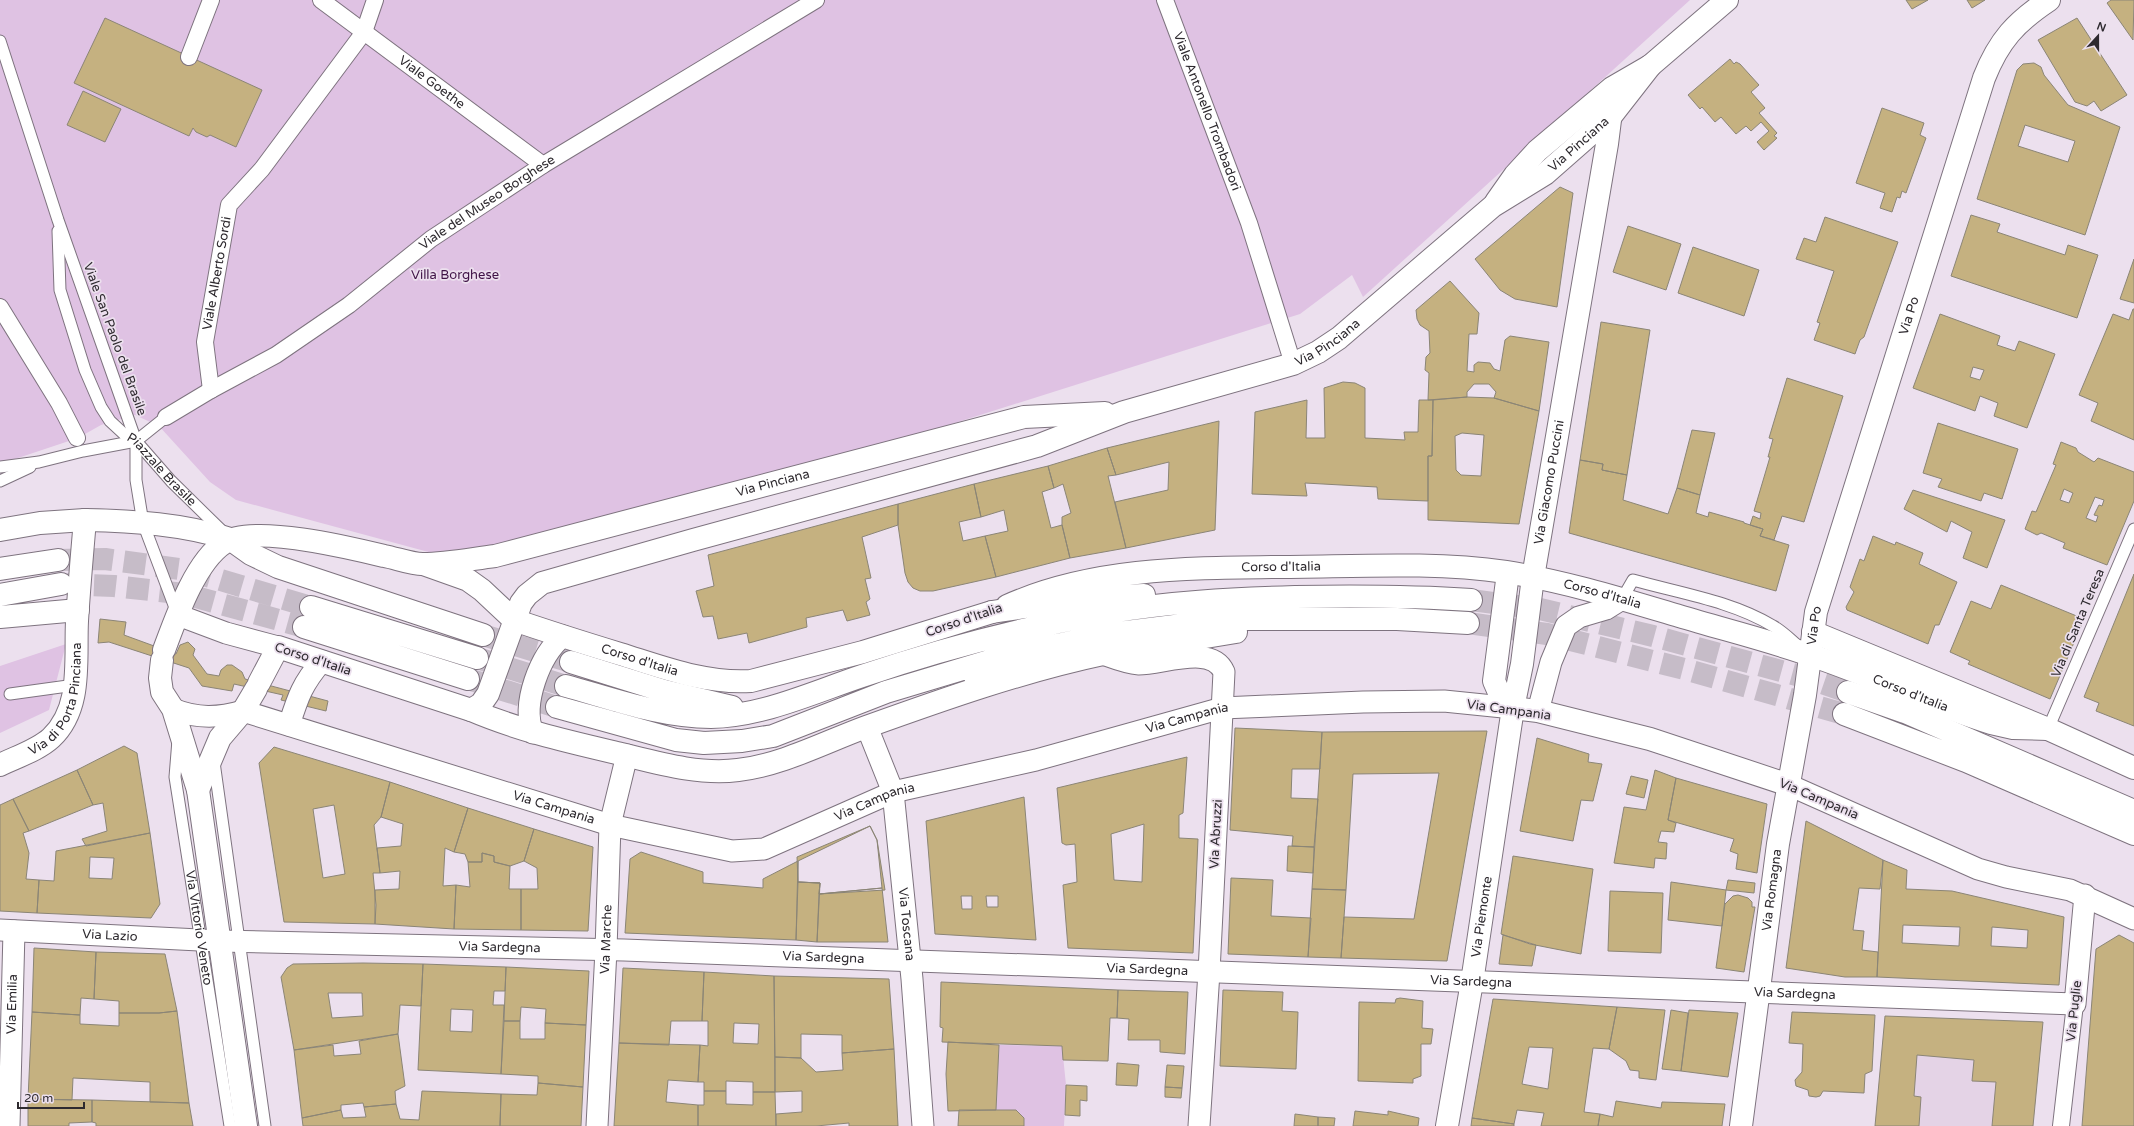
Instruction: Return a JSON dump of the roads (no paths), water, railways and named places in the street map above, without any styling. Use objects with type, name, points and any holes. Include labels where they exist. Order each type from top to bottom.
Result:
[{"type":"main road","name":"Via Pinciana","points":[[1493,206],[1515,175],[1537,151],[1612,88],[1650,66],[1727,0]]},
{"type":"main road","name":"Via Po","points":[[1810,655],[1816,612],[1825,580],[1986,72],[2005,36],[2022,19],[2049,0]]},
{"type":"main road","name":"Via Pinciana","points":[[514,620],[527,595],[536,587],[549,581],[1037,446],[1124,412],[1293,364],[1318,352],[1338,338],[1493,206],[1541,178],[1611,116],[1628,97],[1650,66]]},
{"type":"main road","name":"Via Giacomo Puccini","points":[[1513,708],[1522,664],[1533,577],[1611,116],[1612,88]]},
{"type":"main road","name":"Via Pinciana","points":[[422,564],[495,556],[1024,417],[1124,412]]},
{"type":"main road","points":[[0,617],[78,610],[85,520]]},
{"type":"main road","name":"Piazzale Brasile","points":[[0,530],[40,522],[85,520],[188,527],[230,539]]},
{"type":"main road","name":"Corso d'Italia","points":[[230,539],[265,536],[286,538],[347,547],[422,564],[468,580],[482,590],[514,620],[687,674],[721,681],[751,681],[863,652],[992,612],[1055,587],[1129,574],[1231,568],[1440,567],[1508,573],[1533,577],[1622,600],[1810,655],[1986,721],[2013,728],[2048,729]]},
{"type":"main road","points":[[178,615],[202,568],[218,547],[230,539],[251,554],[278,567],[483,635]]},
{"type":"main road","points":[[0,569],[58,560]]},
{"type":"main road","points":[[1508,573],[1494,681],[1501,697],[1513,708]]},
{"type":"main road","points":[[0,594],[61,584]]},
{"type":"main road","points":[[992,612],[1104,597],[1181,595],[1229,599]]},
{"type":"main road","name":"Corso d'Italia","points":[[566,686],[655,711],[676,715],[729,716],[793,701],[864,675],[1019,631],[1106,613],[1229,599],[1379,596],[1471,600]]},
{"type":"main road","name":"Via di Porta Pinciana","points":[[0,765],[46,743],[62,725],[69,711],[75,686],[78,610]]},
{"type":"main road","name":"Via Vittorio Veneto","points":[[178,615],[163,655],[162,687],[166,700],[173,709],[198,790],[246,1126]]},
{"type":"main road","points":[[468,679],[307,617],[477,658]]},
{"type":"main road","points":[[557,706],[661,737],[690,742],[717,743],[773,736],[886,692],[1009,655],[1110,634],[1231,619],[1397,619],[1468,623]]},
{"type":"main road","name":"Corso d'Italia","points":[[278,647],[472,710],[502,724],[627,755],[687,768],[740,770],[770,764],[867,727],[1042,668],[1103,654],[1317,619]]},
{"type":"main road","points":[[472,710],[481,704],[488,694],[514,620]]},
{"type":"main road","name":"Corso d'Italia","points":[[1813,632],[2048,729],[2134,768]]},
{"type":"main road","points":[[198,790],[220,738],[243,710],[278,647]]},
{"type":"main road","name":"Via Romagna","points":[[1741,1126],[1778,844],[1805,696],[1810,655]]},
{"type":"main road","points":[[571,662],[616,677],[710,703],[758,709]]},
{"type":"main road","points":[[920,683],[1042,668]]},
{"type":"main road","name":"Corso d'Italia","points":[[1848,692],[1905,712],[2134,811]]},
{"type":"main road","name":"Via Campania","points":[[1513,708],[1538,711],[1650,739],[1788,785]]},
{"type":"main road","name":"Via Piemonte","points":[[1447,1126],[1472,982],[1513,708]]},
{"type":"main road","points":[[1844,714],[1966,761],[2134,834]]},
{"type":"main road","points":[[1986,748],[2134,795]]},
{"type":"street","points":[[189,57],[211,0]]},
{"type":"street","name":"Viale Goethe","points":[[321,0],[543,165]]},
{"type":"street","points":[[364,32],[375,0]]},
{"type":"street","name":"Viale del Museo Borghese","points":[[166,417],[282,350],[349,305],[431,239],[543,165],[816,0]]},
{"type":"street","name":"Viale Antonello Trombadori","points":[[1165,0],[1249,223],[1293,364]]},
{"type":"street","name":"Viale Alberto Sordi","points":[[211,390],[205,342],[229,205],[262,169],[364,32]]},
{"type":"street","points":[[0,307],[78,438]]},
{"type":"street","points":[[1538,711],[1551,662],[1566,626],[1579,617],[1606,609],[1622,600]]},
{"type":"street","name":"Corso d'Italia","points":[[178,615],[226,632],[278,647]]},
{"type":"street","points":[[533,732],[528,717],[529,700],[544,658],[551,647],[563,636]]},
{"type":"street","name":"Via Abruzzi","points":[[1103,654],[1136,664],[1202,656],[1218,662],[1224,672],[1209,972],[1199,1126]]},
{"type":"street","points":[[289,725],[299,693],[307,678],[322,661]]},
{"type":"street","name":"Via Campania","points":[[243,710],[610,825],[732,851],[764,849],[894,792],[1036,760],[1222,708],[1363,702],[1444,701],[1513,708]]},
{"type":"street","points":[[173,709],[202,717],[224,716],[243,710]]},
{"type":"street","name":"Via Toscana","points":[[867,727],[894,792],[910,961],[923,1126]]},
{"type":"street","name":"Via Marche","points":[[597,1126],[606,950],[610,825],[627,755]]},
{"type":"street","name":"Via Campania","points":[[1788,785],[1978,869],[2006,877],[2070,890],[2085,895],[2134,919]]},
{"type":"street","name":"Via Puglie","points":[[2061,1126],[2075,1004],[2085,895]]},
{"type":"street","name":"Via Lazio","points":[[7,930],[220,941]]},
{"type":"street","name":"Via Emilia","points":[[7,930],[9,1126]]},
{"type":"street","name":"Via Sardegna","points":[[220,941],[606,950],[2075,1004]]},
{"type":"lane","name":"Viale San Paolo del Brasile","points":[[0,41],[58,220],[136,440]]},
{"type":"lane","name":"Viale San Paolo del Brasile","points":[[58,220],[60,290],[85,370],[105,414],[120,430],[136,440]]},
{"type":"lane","points":[[0,467],[39,462],[136,440],[166,417]]},
{"type":"lane","name":"Piazzale Brasile","points":[[136,440],[136,480],[143,523],[178,615]]},
{"type":"lane","name":"Piazzale Brasile","points":[[136,440],[171,481],[230,539]]},
{"type":"lane","points":[[0,481],[39,462]]},
{"type":"lane","name":"Via di Santa Teresa","points":[[2048,729],[2134,529]]},
{"type":"lane","points":[[10,694],[75,686]]},
{"type":"lane","name":"Via Vittorio Veneto","points":[[179,730],[175,777],[220,941],[265,1126]]},
{"type":"lane","name":"Via Vittorio Veneto","points":[[213,753],[220,941],[230,1126]]},
{"type":"tunnel","points":[[58,560],[105,559],[187,570],[311,607]]},
{"type":"tunnel","points":[[61,584],[114,586],[185,594],[304,627]]},
{"type":"tunnel","points":[[1471,600],[1540,609],[1653,636],[1807,678],[1848,692]]},
{"type":"tunnel","points":[[1468,623],[1547,634],[1684,669],[1844,714]]},
{"type":"tunnel","points":[[483,635],[571,662]]},
{"type":"tunnel","points":[[477,658],[566,686]]},
{"type":"tunnel","points":[[468,679],[557,707]]},
{"type":"park label","name":"Villa Borghese","points":[[455,275]]}]
